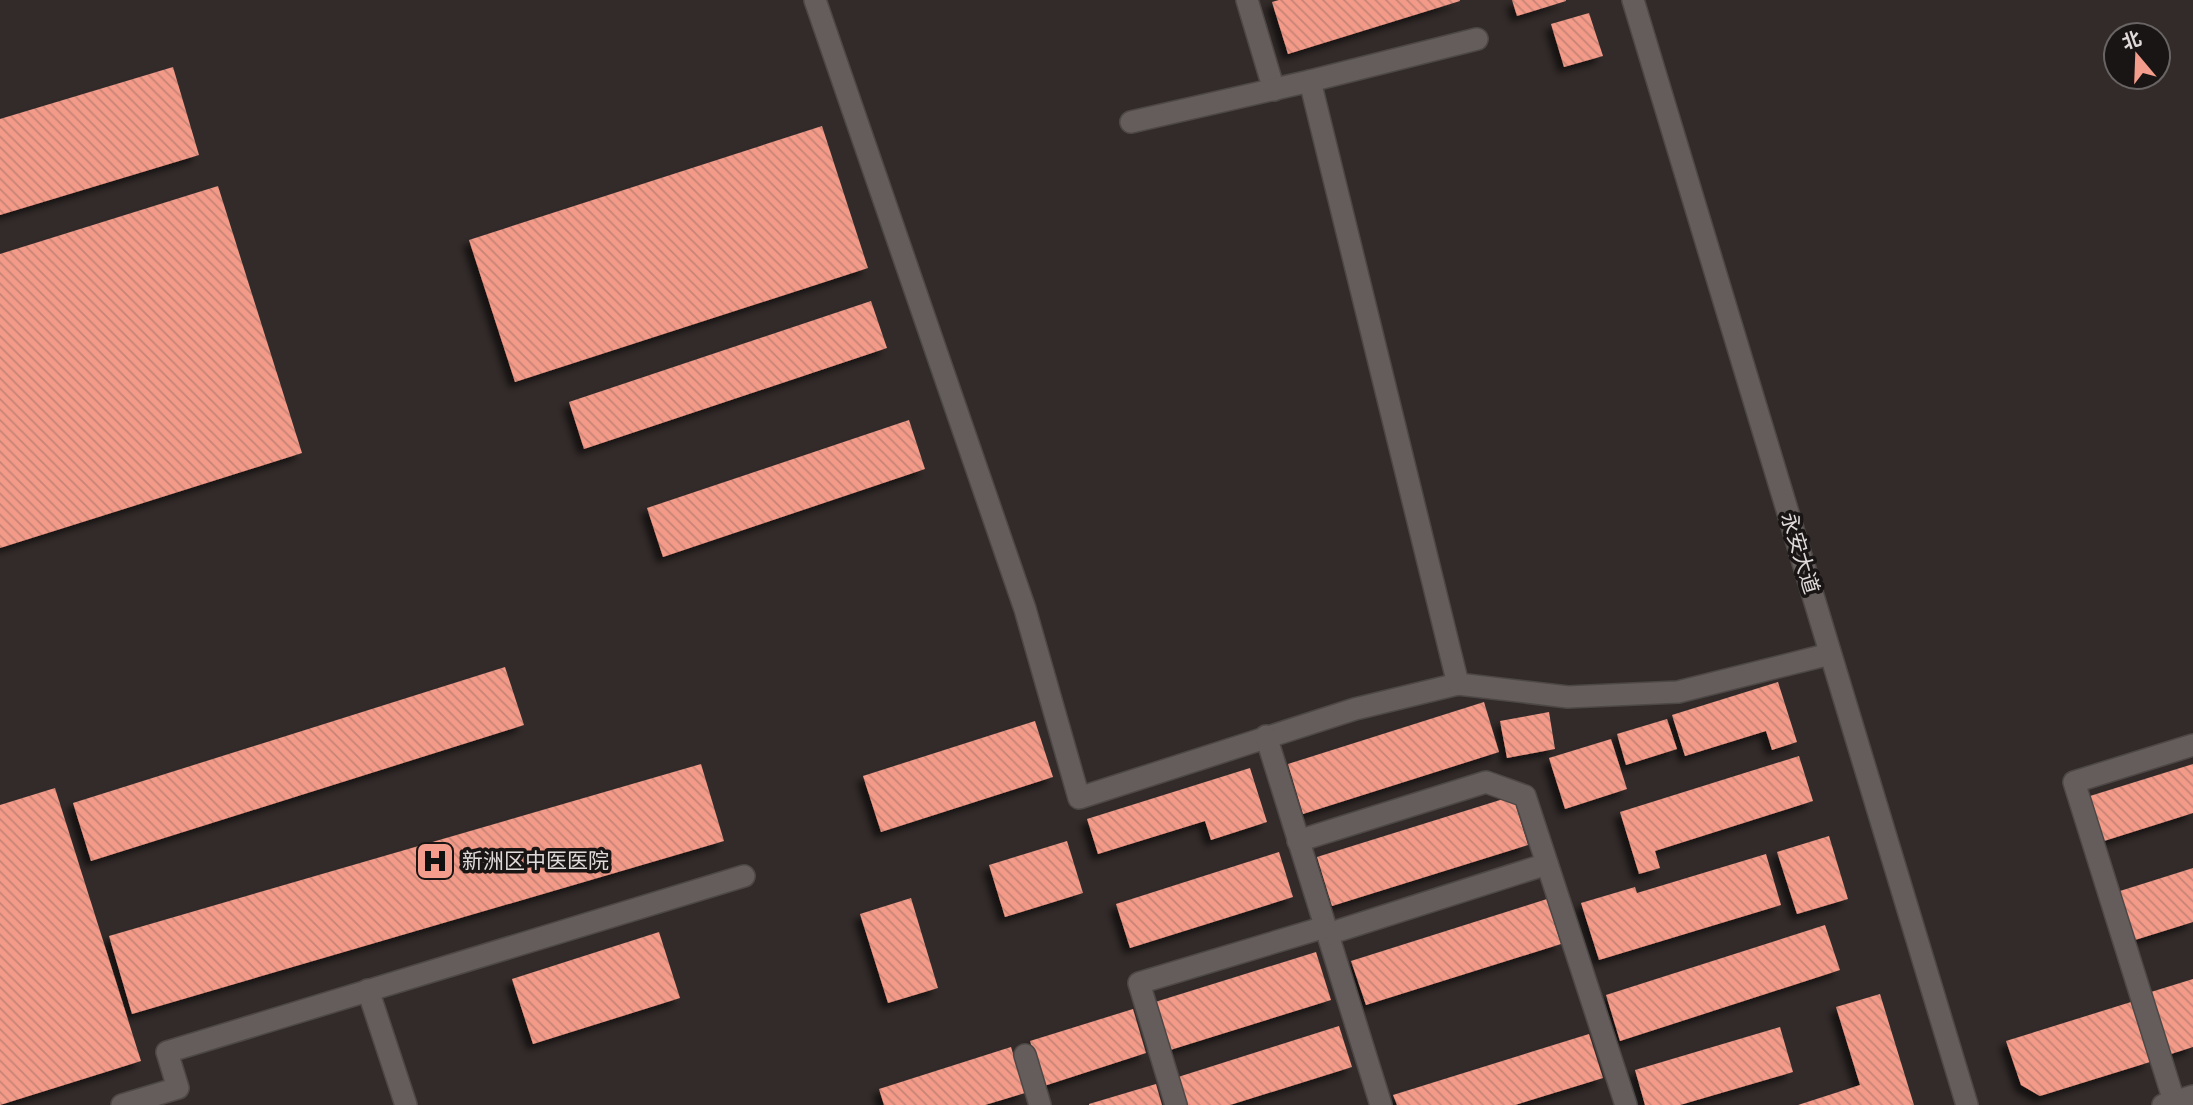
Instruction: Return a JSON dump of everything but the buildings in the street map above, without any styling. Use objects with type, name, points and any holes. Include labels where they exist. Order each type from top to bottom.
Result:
[{"type":"street","points":[[815,0],[1025,609],[1079,798],[1355,709],[1458,684],[1568,697],[1678,692],[1830,654]]},
{"type":"street","points":[[1247,0],[1274,90]]},
{"type":"street","name":"永安大道","points":[[1633,0],[1967,1105]]},
{"type":"street","points":[[1131,122],[1274,90],[1477,39]]},
{"type":"street","points":[[1310,81],[1458,684]]},
{"type":"street","points":[[1266,736],[1381,1105]]},
{"type":"street","points":[[2177,1101],[2074,782],[2193,745]]},
{"type":"street","points":[[1298,841],[1486,782],[1525,796],[1626,1105]]},
{"type":"street","points":[[1177,1105],[1139,983],[1547,864]]},
{"type":"street","points":[[122,1105],[178,1088],[167,1052],[744,876]]},
{"type":"street","points":[[368,990],[406,1105]]},
{"type":"street","points":[[1025,1055],[1040,1105]]},
{"type":"place","name":"新洲区中医医院","points":[[435,861]]}]
